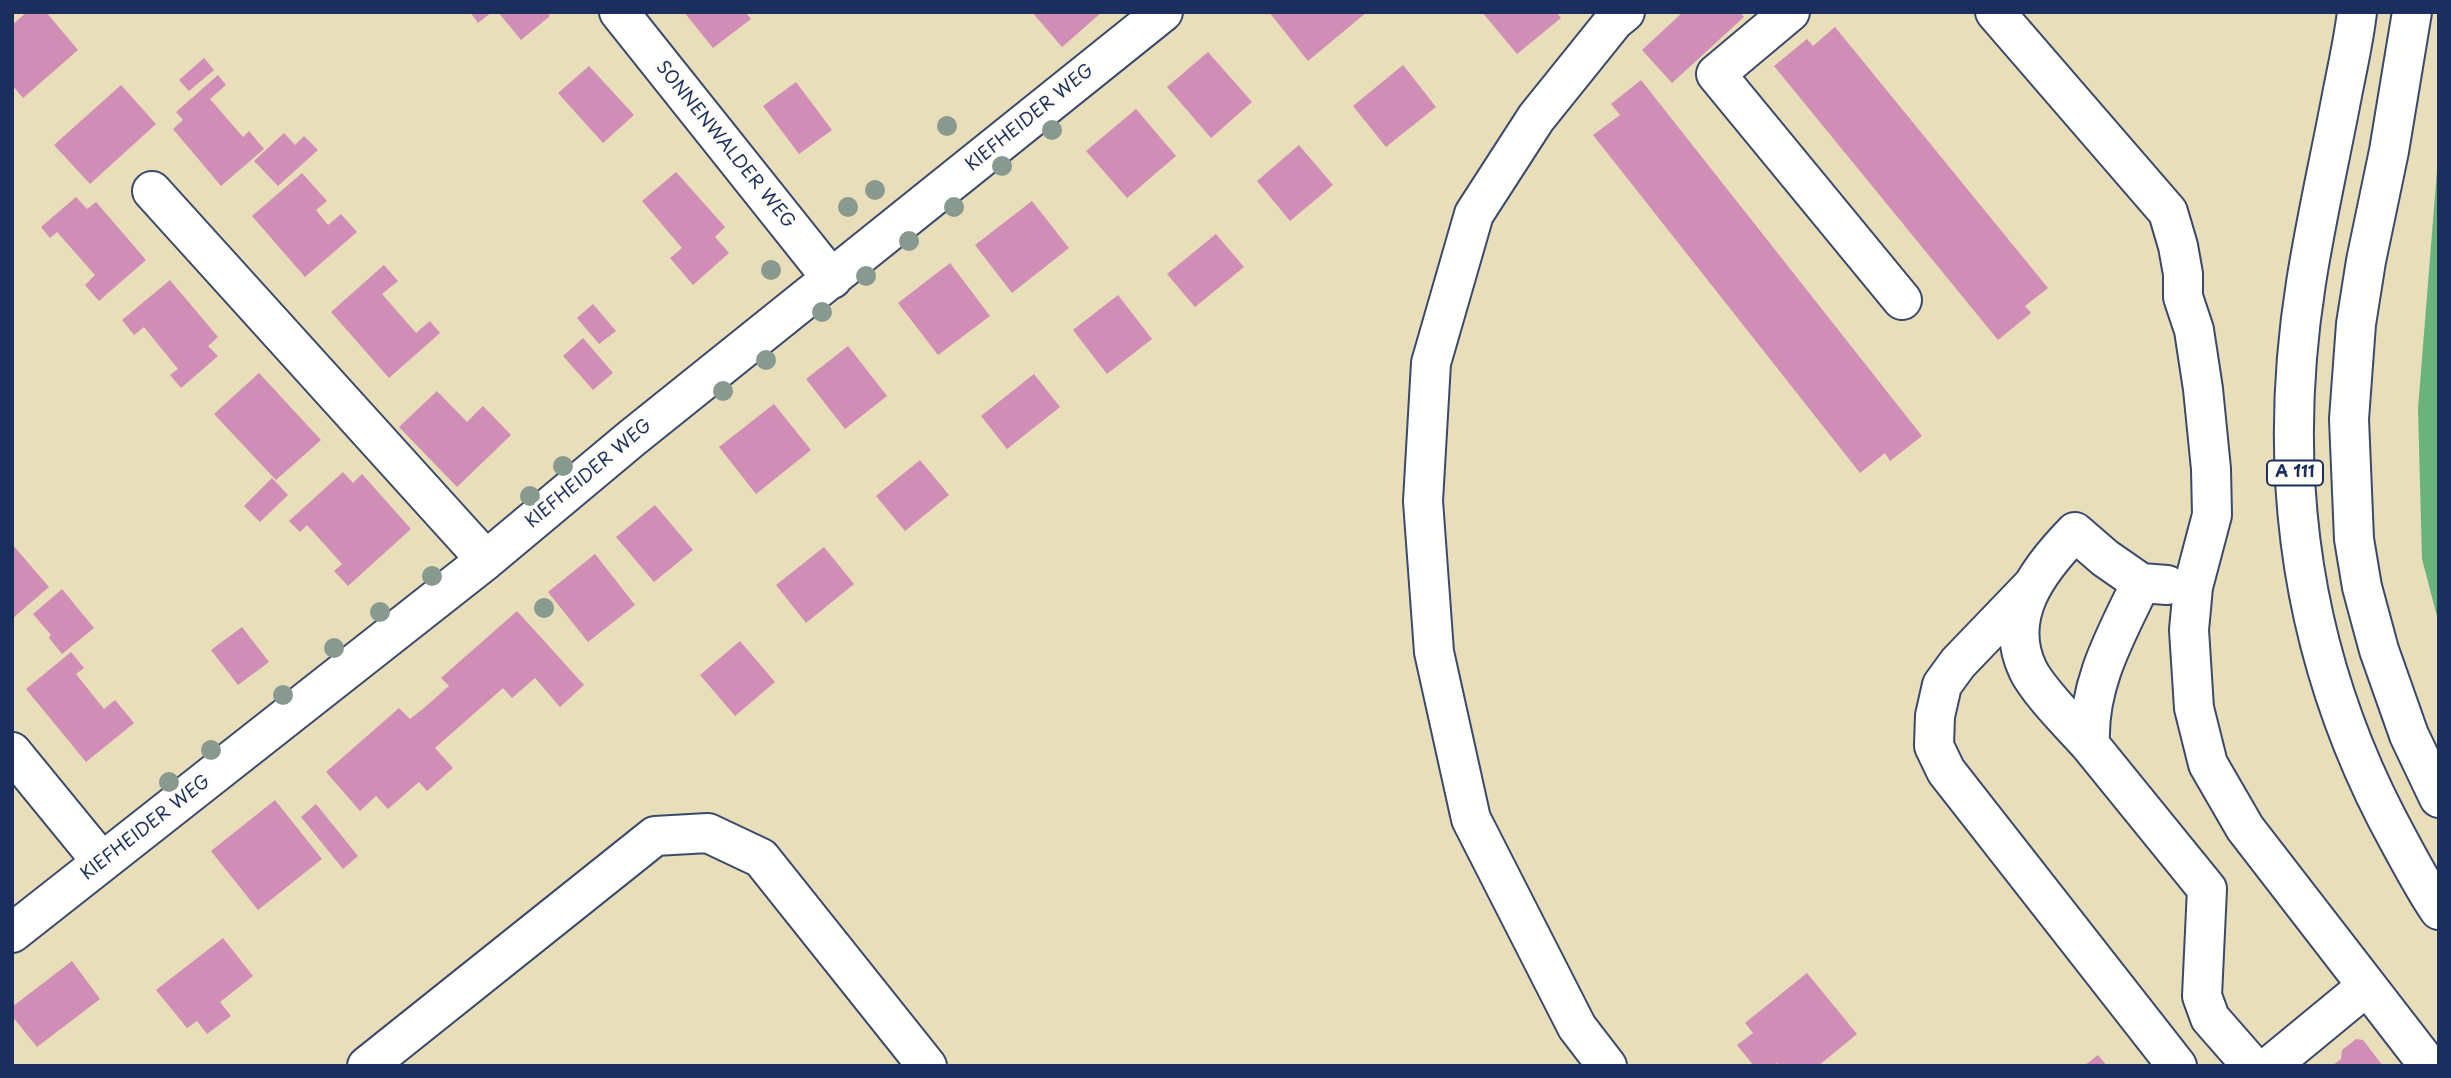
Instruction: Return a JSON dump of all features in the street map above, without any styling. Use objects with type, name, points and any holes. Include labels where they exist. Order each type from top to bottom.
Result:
[{"type":"main road","name":"SONNENWALDER WEG","points":[[619,12],[832,279]]},
{"type":"main road","name":"KIEFHEIDER WEG","points":[[12,933],[486,560],[632,438],[1163,12]]},
{"type":"main road","points":[[1607,1066],[1577,1027],[1471,819],[1434,652],[1423,501],[1431,363],[1474,214],[1536,118],[1614,21],[1625,12]]},
{"type":"main road","points":[[1790,12],[1716,74],[1902,300]]},
{"type":"main road","points":[[1995,12],[2168,212],[2178,246],[2183,298],[2194,330],[2211,469],[2212,515],[2193,587],[2189,631],[2194,708],[2208,764],[2245,828],[2429,1066]]},
{"type":"main road","name":"A 111","points":[[2357,12],[2306,284],[2300,342],[2294,432],[2301,554],[2314,625],[2348,735],[2384,814],[2439,910]]},
{"type":"main road","points":[[2412,12],[2356,324],[2349,419],[2354,540],[2362,587],[2379,650],[2409,735],[2439,798]]},
{"type":"main road","points":[[152,191],[486,560]]},
{"type":"main road","points":[[2177,1066],[1946,771],[1934,746],[1935,716],[1942,685],[1958,663],[2032,586],[2050,558],[2075,532],[2105,558],[2141,583],[2193,587]]},
{"type":"main road","points":[[2090,745],[2089,721],[2095,686],[2141,583]]},
{"type":"main road","points":[[2032,586],[2022,612],[2017,638],[2028,671],[2207,889],[2202,996],[2210,1018],[2252,1066]]},
{"type":"main road","points":[[12,752],[102,862]]},
{"type":"main road","points":[[367,1066],[655,836],[708,833],[761,858],[927,1066]]},
{"type":"main road","points":[[2270,1066],[2367,986]]},
{"type":"green space","points":[[2439,145],[2439,624],[2422,559],[2418,409]]},
{"type":"building","points":[[27,12],[46,12],[78,50],[23,98],[12,85],[12,25]]},
{"type":"building","points":[[470,12],[492,12],[478,23]]},
{"type":"building","points":[[498,12],[547,12],[550,16],[521,40]]},
{"type":"building","points":[[684,12],[745,12],[751,19],[713,48]]},
{"type":"building","points":[[1032,12],[1102,12],[1062,47]]},
{"type":"building","points":[[1269,12],[1367,12],[1308,61]]},
{"type":"building","points":[[1482,12],[1556,12],[1561,18],[1517,54]]},
{"type":"building","points":[[1683,12],[1740,12],[1744,17],[1672,83],[1642,50]]},
{"type":"building","points":[[1835,27],[2048,288],[2025,306],[2031,313],[1998,340],[1774,66],[1807,39],[1813,46]]},
{"type":"building","points":[[1208,52],[1252,102],[1211,138],[1167,87]]},
{"type":"building","points":[[204,58],[214,70],[189,91],[179,80]]},
{"type":"building","points":[[1403,65],[1436,107],[1386,147],[1353,106]]},
{"type":"building","points":[[589,66],[634,115],[603,143],[558,93]]},
{"type":"building","points":[[218,75],[226,85],[210,99],[243,137],[249,131],[264,149],[221,186],[173,129],[183,120],[176,112]]},
{"type":"building","points":[[1641,80],[1922,436],[1890,461],[1885,453],[1860,473],[1593,135],[1620,115],[1611,104]]},
{"type":"building","points":[[796,82],[832,130],[799,154],[763,106]]},
{"type":"building","points":[[121,85],[156,124],[90,184],[54,145]]},
{"type":"building","points":[[1136,109],[1176,156],[1127,198],[1086,151]]},
{"type":"building","points":[[284,133],[295,145],[304,136],[318,150],[278,186],[254,161]]},
{"type":"building","points":[[1299,145],[1333,185],[1290,221],[1257,181]]},
{"type":"building","points":[[676,172],[725,227],[715,237],[729,253],[693,285],[670,258],[682,248],[642,201]]},
{"type":"building","points":[[302,173],[327,201],[316,210],[328,225],[341,214],[357,232],[305,277],[252,216]]},
{"type":"building","points":[[76,197],[87,209],[96,202],[146,260],[99,301],[85,285],[95,275],[57,232],[50,238],[41,227]]},
{"type":"building","points":[[1032,201],[1069,248],[1012,293],[975,245]]},
{"type":"building","points":[[1216,234],[1244,267],[1195,307],[1167,274]]},
{"type":"building","points":[[950,263],[990,316],[938,355],[898,303]]},
{"type":"building","points":[[384,265],[398,281],[382,294],[416,333],[430,321],[440,333],[389,378],[331,312]]},
{"type":"building","points":[[170,280],[218,337],[208,346],[218,356],[181,388],[170,375],[178,369],[144,327],[134,335],[122,320]]},
{"type":"building","points":[[1118,295],[1152,339],[1107,374],[1073,330]]},
{"type":"building","points":[[593,304],[616,331],[599,344],[577,318]]},
{"type":"building","points":[[583,338],[613,373],[593,390],[563,356]]},
{"type":"building","points":[[848,346],[887,396],[845,429],[806,379]]},
{"type":"building","points":[[259,373],[321,440],[276,480],[214,414]]},
{"type":"building","points":[[1034,374],[1060,407],[1007,449],[981,416]]},
{"type":"building","points":[[437,391],[467,422],[483,406],[511,435],[457,487],[399,427]]},
{"type":"building","points":[[774,404],[811,450],[756,494],[719,447]]},
{"type":"building","points":[[920,460],[949,495],[905,531],[876,496]]},
{"type":"building","points":[[343,472],[353,483],[362,474],[411,529],[348,586],[334,571],[342,564],[307,525],[300,532],[289,521]]},
{"type":"building","points":[[272,478],[288,495],[260,522],[244,506]]},
{"type":"building","points":[[655,505],[693,550],[654,582],[616,537]]},
{"type":"building","points":[[12,544],[49,587],[12,619]]},
{"type":"building","points":[[824,547],[854,584],[806,623],[776,585]]},
{"type":"building","points":[[595,554],[635,605],[588,642],[548,592]]},
{"type":"building","points":[[62,589],[94,628],[62,654],[49,638],[51,635],[33,614]]},
{"type":"building","points":[[517,611],[584,685],[560,707],[535,678],[512,698],[503,688],[435,748],[453,768],[427,791],[419,782],[388,809],[376,796],[360,811],[326,772],[399,708],[410,719],[424,708],[449,686],[441,678]]},
{"type":"building","points":[[242,627],[269,662],[238,685],[211,650]]},
{"type":"building","points":[[740,641],[775,682],[735,716],[700,675]]},
{"type":"building","points":[[71,652],[84,668],[76,674],[104,709],[115,700],[134,723],[86,762],[26,689]]},
{"type":"building","points":[[275,800],[322,859],[258,910],[211,851]]},
{"type":"building","points":[[316,804],[358,856],[343,869],[301,817]]},
{"type":"building","points":[[223,938],[253,976],[220,1002],[231,1016],[207,1034],[197,1021],[187,1028],[156,990]]},
{"type":"building","points":[[72,961],[100,999],[37,1047],[12,1016],[12,1007]]},
{"type":"building","points":[[1807,973],[1857,1034],[1818,1066],[1779,1066],[1777,1063],[1773,1066],[1754,1066],[1737,1045],[1753,1033],[1745,1023]]},
{"type":"building","points":[[2356,1039],[2363,1040],[2383,1066],[2332,1066],[2341,1059],[2342,1050]]},
{"type":"building","points":[[2098,1055],[2107,1066],[2084,1066]]}]
